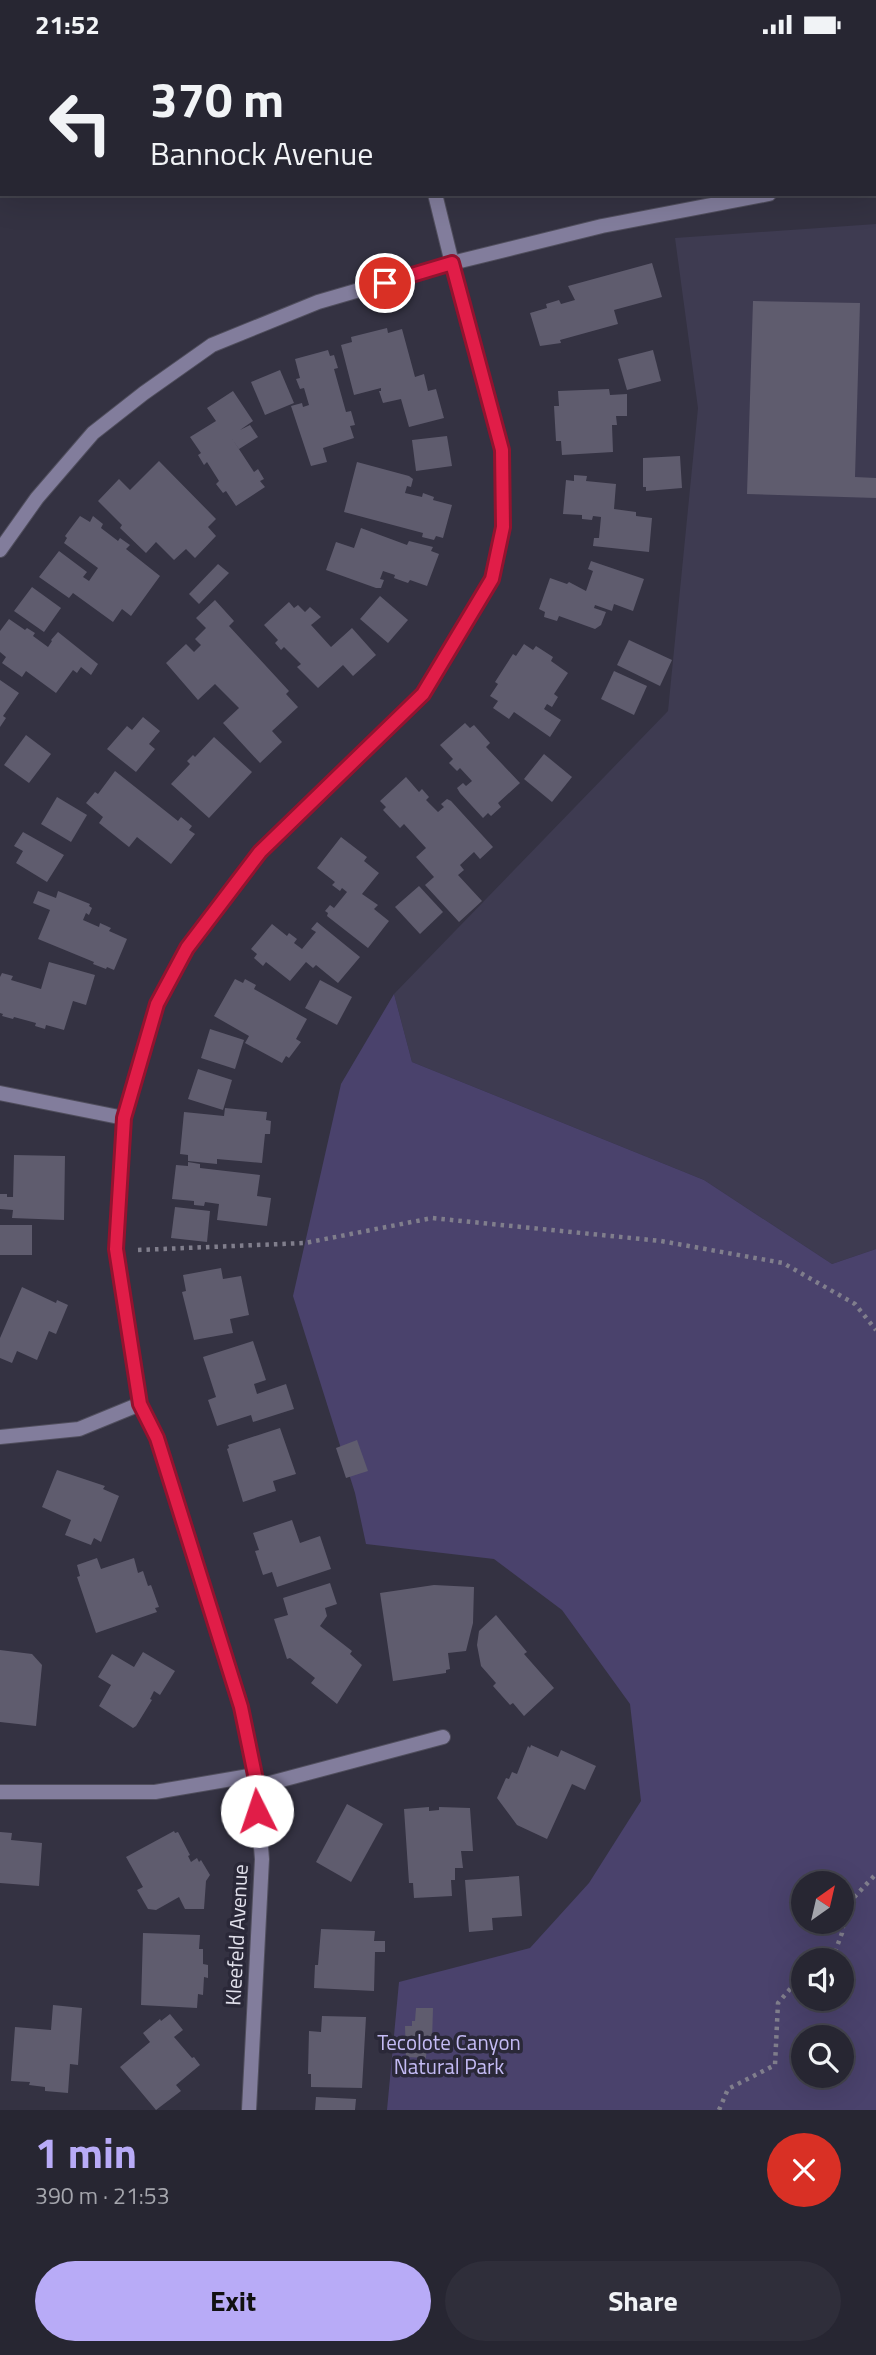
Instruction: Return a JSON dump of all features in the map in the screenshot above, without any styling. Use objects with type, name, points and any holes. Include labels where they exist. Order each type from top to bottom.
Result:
[{"type":"street","name":"Kleefeld Avenue","points":[[249,2110],[262,1859],[255,1781],[241,1707],[157,1438],[140,1404],[116,1249],[124,1118],[157,1004],[187,948],[260,852],[423,694],[492,579],[503,527],[502,450],[435,196]]},
{"type":"street","points":[[0,550],[37,498],[93,433],[212,345],[318,302],[452,263],[602,226],[759,196]]},
{"type":"street","points":[[0,1093],[124,1118]]},
{"type":"street","points":[[0,1437],[79,1429],[140,1404]]},
{"type":"street","points":[[0,1792],[155,1791],[255,1781],[443,1737]]},
{"type":"path","points":[[116,1249],[164,1250],[305,1243],[432,1218],[661,1241],[783,1263],[855,1304],[876,1330]]},
{"type":"path","points":[[836,1948],[846,1906],[876,1874]]},
{"type":"path","points":[[719,2110],[728,2089],[775,2065],[778,2003],[791,1988]]},
{"type":"shaded area","points":[[876,224],[876,1249],[832,1264],[704,1180],[412,1062],[394,994],[668,711],[698,408],[675,238]]},
{"type":"green space","name":"Tecolote Canyon Natural Park","points":[[394,994],[412,1062],[704,1180],[832,1264],[876,1249],[876,2110],[387,2110],[399,1982],[530,1948],[589,1883],[641,1801],[630,1704],[562,1610],[494,1559],[366,1544],[355,1493],[293,1296],[341,1084]]},
{"type":"building","points":[[652,263],[662,297],[614,310],[618,324],[560,340],[561,343],[540,346],[530,313],[547,308],[546,304],[559,300],[561,304],[575,300],[568,286]]},
{"type":"building","points":[[753,301],[860,303],[855,477],[876,478],[876,498],[747,494]]},
{"type":"building","points":[[387,328],[388,333],[402,329],[415,377],[424,374],[428,391],[436,389],[444,418],[409,427],[401,399],[383,403],[379,391],[381,388],[354,395],[341,345],[352,342],[351,337]]},
{"type":"building","points":[[328,350],[330,356],[334,355],[338,368],[334,369],[346,412],[351,411],[355,425],[350,426],[354,438],[323,448],[327,462],[311,466],[291,406],[302,403],[303,407],[309,405],[304,388],[300,389],[296,379],[300,378],[295,359]]},
{"type":"building","points":[[653,350],[661,381],[627,390],[618,359]]},
{"type":"building","points":[[280,370],[294,403],[265,415],[251,382]]},
{"type":"building","points":[[609,389],[610,395],[627,394],[627,416],[616,416],[617,425],[612,425],[613,452],[562,455],[561,441],[556,441],[554,406],[559,406],[558,391]]},
{"type":"building","points":[[233,391],[253,421],[240,430],[250,425],[258,437],[239,449],[231,437],[254,472],[258,469],[264,479],[260,481],[265,487],[236,506],[226,491],[223,493],[216,484],[219,481],[207,462],[204,465],[198,455],[201,453],[190,437],[216,421],[207,408]]},
{"type":"building","points":[[447,436],[452,466],[416,471],[412,440]]},
{"type":"building","points":[[680,456],[682,488],[646,491],[646,487],[643,487],[643,458]]},
{"type":"building","points":[[159,461],[216,519],[208,527],[216,536],[195,558],[186,549],[174,560],[156,542],[146,553],[120,528],[122,525],[98,501],[119,479],[130,490]]},
{"type":"building","points":[[357,462],[409,476],[413,479],[411,487],[407,486],[405,493],[422,497],[423,493],[434,497],[433,500],[452,505],[443,538],[436,536],[434,540],[422,537],[423,533],[344,512]]},
{"type":"building","points":[[574,475],[587,476],[586,481],[616,484],[614,509],[636,512],[636,516],[652,518],[649,552],[593,546],[594,538],[599,538],[601,517],[593,516],[592,520],[582,519],[582,515],[563,514],[566,480],[574,481]]},
{"type":"building","points":[[80,516],[90,522],[93,516],[103,524],[101,528],[118,541],[120,538],[130,545],[126,549],[160,576],[131,616],[122,609],[113,622],[73,593],[69,598],[39,577],[59,551],[87,572],[83,577],[89,581],[98,568],[64,543],[67,538],[65,536]]},
{"type":"building","points":[[361,528],[407,545],[409,541],[433,547],[431,551],[439,554],[427,586],[410,580],[408,583],[383,571],[381,588],[376,588],[326,570],[336,542],[354,548]]},
{"type":"building","points":[[591,561],[644,579],[633,611],[614,604],[612,611],[595,605],[594,608],[606,612],[601,625],[595,629],[559,616],[557,621],[544,617],[545,612],[539,609],[550,578],[567,584],[569,582],[586,591],[593,571],[588,569]]},
{"type":"building","points":[[218,564],[229,573],[199,604],[189,594]]},
{"type":"building","points":[[32,587],[61,608],[44,632],[14,611]]},
{"type":"building","points":[[380,596],[408,620],[388,643],[360,619]]},
{"type":"building","points":[[215,600],[234,621],[229,626],[289,691],[286,694],[298,707],[272,731],[282,742],[260,763],[223,723],[239,708],[215,684],[198,700],[166,663],[186,644],[194,652],[201,645],[195,639],[206,628],[196,618]]},
{"type":"building","points":[[289,602],[294,608],[298,605],[305,612],[310,607],[321,617],[311,625],[331,647],[352,628],[376,655],[353,676],[343,665],[318,688],[297,667],[301,664],[284,647],[281,650],[275,643],[278,640],[264,625]]},
{"type":"building","points":[[9,619],[35,633],[33,636],[48,647],[58,632],[98,664],[91,675],[81,667],[77,673],[73,670],[56,693],[26,671],[22,677],[2,663],[6,657],[0,652],[0,631]]},
{"type":"building","points":[[629,640],[672,660],[660,686],[617,665]]},
{"type":"building","points":[[524,644],[533,650],[536,646],[553,657],[551,661],[568,673],[554,694],[558,697],[552,707],[547,704],[544,709],[561,720],[550,737],[514,712],[509,719],[493,708],[498,701],[490,696],[498,684],[495,682],[513,654],[516,656]]},
{"type":"building","points":[[614,671],[647,686],[634,715],[601,699]]},
{"type":"building","points":[[0,680],[19,693],[3,716],[6,718],[0,727]]},
{"type":"building","points":[[143,717],[160,731],[149,744],[155,749],[136,772],[107,749],[127,726],[132,730]]},
{"type":"building","points":[[465,723],[470,728],[474,725],[490,743],[486,747],[520,783],[498,803],[501,807],[491,816],[488,813],[483,818],[457,788],[472,781],[460,768],[457,771],[449,763],[453,759],[440,745]]},
{"type":"building","points":[[26,735],[51,754],[29,783],[4,765]]},
{"type":"building","points":[[214,737],[252,772],[209,818],[171,784],[190,764],[187,761],[193,755],[195,757]]},
{"type":"building","points":[[544,754],[572,777],[552,802],[524,779]]},
{"type":"building","points":[[115,771],[178,821],[181,817],[192,826],[189,830],[195,834],[171,864],[137,837],[129,847],[99,823],[103,817],[86,803],[95,792],[98,794]]},
{"type":"building","points":[[406,777],[419,792],[422,789],[429,797],[426,800],[438,812],[444,807],[441,804],[447,799],[451,801],[493,847],[480,859],[474,852],[460,865],[464,870],[458,875],[482,901],[459,922],[425,885],[434,877],[416,857],[426,848],[404,824],[400,828],[383,810],[386,807],[380,801]]},
{"type":"building","points":[[57,797],[87,815],[71,842],[41,824]]},
{"type":"building","points":[[23,832],[64,855],[47,882],[16,863],[23,851],[14,846]]},
{"type":"building","points":[[341,837],[367,857],[364,861],[379,873],[362,894],[378,905],[374,909],[389,921],[368,948],[327,916],[325,911],[330,905],[334,908],[347,892],[332,885],[335,882],[317,868]]},
{"type":"building","points":[[419,886],[443,912],[420,934],[395,907]]},
{"type":"building","points":[[38,891],[56,898],[58,891],[90,904],[92,908],[89,915],[86,913],[83,920],[99,927],[100,923],[111,928],[109,931],[127,939],[114,970],[93,964],[94,962],[38,939],[50,910],[33,903]]},
{"type":"building","points":[[317,922],[360,957],[338,983],[316,965],[313,968],[306,962],[290,981],[266,962],[263,966],[254,958],[257,954],[251,949],[272,924],[287,936],[289,933],[297,939],[294,943],[302,949],[316,932],[311,929]]},
{"type":"building","points":[[49,962],[95,975],[86,1005],[73,1001],[64,1030],[46,1025],[45,1029],[35,1026],[36,1023],[2,1016],[2,973],[13,976],[11,980],[41,989]]},
{"type":"building","points":[[235,979],[243,983],[245,979],[256,985],[254,989],[307,1019],[296,1039],[301,1042],[282,1063],[245,1043],[249,1036],[214,1016]]},
{"type":"building","points":[[320,980],[352,997],[337,1025],[305,1008]]},
{"type":"building","points":[[210,1029],[244,1040],[235,1069],[201,1058]]},
{"type":"building","points":[[198,1069],[232,1080],[223,1110],[188,1099]]},
{"type":"building","points":[[225,1108],[267,1112],[266,1120],[271,1121],[270,1134],[265,1134],[262,1163],[217,1159],[217,1164],[188,1161],[188,1155],[180,1154],[184,1112],[224,1116]]},
{"type":"building","points":[[14,1155],[65,1156],[64,1220],[12,1218],[13,1210],[0,1209],[0,1194],[13,1197]]},
{"type":"building","points":[[188,1162],[200,1164],[200,1168],[260,1175],[257,1196],[271,1198],[267,1226],[217,1220],[219,1204],[205,1202],[204,1206],[194,1205],[194,1201],[172,1199],[176,1165],[188,1166]]},
{"type":"building","points":[[175,1207],[210,1211],[207,1242],[171,1238]]},
{"type":"building","points":[[0,1225],[32,1225],[32,1255],[0,1255]]},
{"type":"building","points":[[221,1268],[223,1279],[241,1276],[249,1315],[230,1319],[233,1333],[194,1340],[182,1292],[186,1291],[183,1275]]},
{"type":"building","points":[[22,1287],[56,1303],[57,1300],[68,1305],[56,1334],[49,1331],[37,1360],[17,1351],[12,1363],[0,1358],[0,1338]]},
{"type":"building","points":[[253,1341],[266,1380],[254,1384],[257,1394],[286,1384],[294,1409],[253,1422],[251,1415],[217,1426],[208,1400],[216,1397],[203,1357]]},
{"type":"building","points":[[280,1428],[296,1474],[273,1481],[276,1491],[243,1502],[228,1445]]},
{"type":"building","points":[[357,1440],[368,1471],[346,1478],[336,1448]]},
{"type":"building","points":[[57,1470],[105,1486],[103,1489],[119,1496],[101,1542],[94,1538],[91,1545],[65,1535],[71,1520],[42,1507]]},
{"type":"building","points":[[292,1520],[300,1543],[320,1536],[331,1569],[277,1587],[272,1572],[263,1575],[255,1551],[259,1550],[253,1533]]},
{"type":"building","points":[[97,1558],[101,1569],[134,1558],[138,1573],[143,1571],[148,1586],[151,1585],[159,1607],[155,1608],[157,1612],[96,1633],[77,1577],[80,1576],[77,1565]]},
{"type":"building","points":[[330,1583],[337,1604],[325,1608],[327,1616],[320,1626],[352,1651],[350,1654],[362,1665],[337,1704],[311,1683],[315,1678],[290,1658],[287,1659],[274,1619],[288,1615],[283,1598]]},
{"type":"building","points":[[434,1585],[474,1587],[473,1623],[466,1651],[448,1653],[450,1669],[446,1670],[446,1673],[393,1681],[380,1593]]},
{"type":"building","points":[[496,1615],[527,1652],[524,1654],[554,1688],[524,1716],[493,1686],[496,1683],[481,1666],[477,1645],[479,1631]]},
{"type":"building","points":[[0,1650],[32,1654],[42,1665],[36,1726],[0,1722]]},
{"type":"building","points":[[143,1652],[175,1671],[160,1695],[154,1691],[150,1699],[152,1700],[133,1728],[99,1706],[111,1685],[98,1677],[112,1654],[134,1667]]},
{"type":"building","points":[[531,1745],[558,1757],[561,1750],[596,1766],[585,1790],[572,1784],[547,1839],[517,1825],[497,1798],[506,1778],[509,1779],[512,1772],[517,1774],[528,1746],[530,1748]]},
{"type":"building","points":[[347,1804],[383,1824],[351,1882],[316,1862]]},
{"type":"building","points":[[429,1807],[429,1811],[439,1810],[439,1807],[470,1808],[473,1851],[461,1851],[463,1868],[455,1868],[455,1880],[451,1880],[452,1896],[414,1898],[413,1883],[409,1883],[404,1809]]},
{"type":"building","points":[[174,1831],[178,1832],[191,1862],[197,1858],[199,1862],[201,1860],[210,1875],[206,1881],[204,1909],[185,1909],[179,1897],[156,1910],[148,1909],[137,1890],[143,1887],[126,1857]]},
{"type":"building","points":[[0,1832],[12,1833],[11,1840],[42,1843],[39,1886],[0,1883]]},
{"type":"building","points":[[519,1876],[522,1916],[492,1918],[493,1930],[469,1932],[465,1880]]},
{"type":"building","points":[[321,1929],[375,1931],[374,1941],[385,1941],[385,1952],[375,1952],[374,1991],[314,1988]]},
{"type":"building","points":[[143,1933],[200,1935],[199,1949],[203,1949],[203,1964],[208,1965],[208,1978],[204,1977],[203,1995],[198,1994],[197,2008],[141,2005]]},
{"type":"building","points":[[53,2005],[82,2008],[78,2065],[70,2064],[68,2093],[45,2091],[45,2087],[29,2085],[30,2082],[11,2081],[15,2027],[51,2030]]},
{"type":"building","points":[[416,2008],[433,2008],[432,2041],[427,2041],[426,2058],[406,2057],[405,2026],[412,2026]]},
{"type":"building","points":[[170,2014],[183,2030],[174,2037],[200,2065],[176,2085],[181,2091],[156,2110],[120,2067],[150,2042],[143,2033]]},
{"type":"building","points":[[322,2016],[366,2017],[362,2088],[311,2087],[311,2074],[308,2074],[309,2031],[321,2032]]},
{"type":"building","points":[[316,2097],[356,2099],[355,2110],[315,2110]]},
{"type":"route","points":[[257,1811],[255,1775],[241,1707],[157,1438],[140,1404],[116,1249],[124,1118],[157,1004],[187,948],[260,852],[423,694],[492,579],[503,527],[502,450],[452,263],[385,283]]}]
